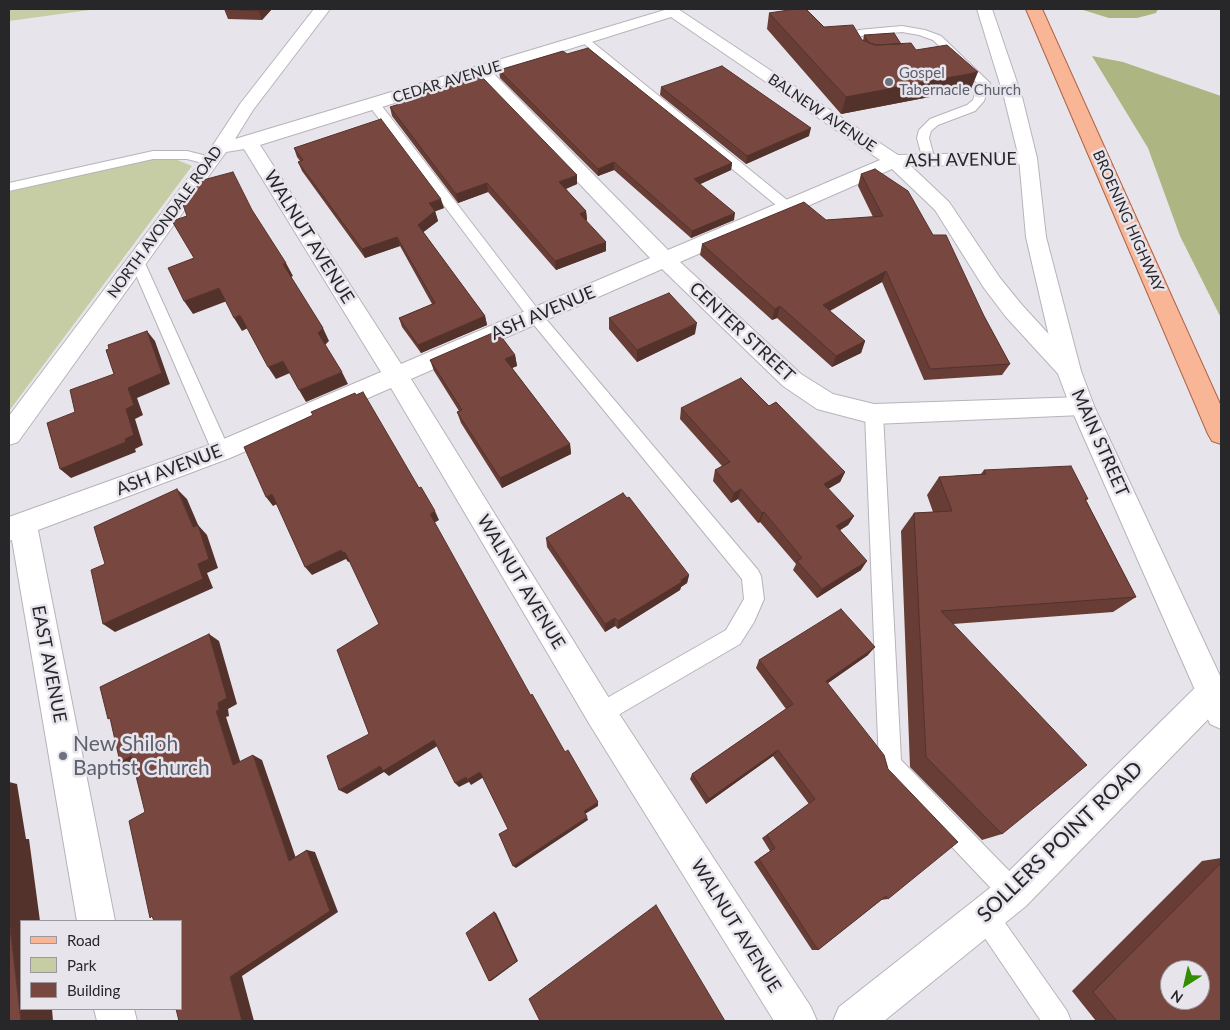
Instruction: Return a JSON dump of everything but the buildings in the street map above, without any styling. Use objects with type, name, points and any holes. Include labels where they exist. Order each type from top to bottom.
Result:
[{"type":"main road","name":"BROENING HIGHWAY","points":[[1034,9],[1221,434]]},
{"type":"street","name":"NORTH AVONDALE ROAD","points":[[9,435],[215,154],[246,108],[322,9]]},
{"type":"street","name":"MAIN STREET","points":[[984,9],[1013,97],[1028,158],[1036,237],[1069,370],[1082,406],[1217,703]]},
{"type":"street","name":"CEDAR AVENUE","points":[[215,154],[673,12]]},
{"type":"street","name":"BALNEW AVENUE","points":[[673,12],[894,161],[942,206],[992,283],[1014,311],[1069,370]]},
{"type":"street","name":"CENTER STREET","points":[[482,71],[665,260],[792,380],[826,402],[874,414],[1082,406]]},
{"type":"street","name":"WALNUT AVENUE","points":[[249,142],[396,376],[601,714],[797,1021]]},
{"type":"street","name":"ASH AVENUE","points":[[16,527],[221,451],[894,161],[1028,158]]},
{"type":"street","name":"EAST AVENUE","points":[[16,527],[96,920]]},
{"type":"street","name":"SOLLERS POINT ROAD","points":[[853,1021],[1013,892],[1217,703]]},
{"type":"lane","points":[[877,57],[864,54],[853,37],[858,33],[902,29],[921,32],[937,38],[984,83],[978,101],[971,108],[934,122],[925,130],[923,138],[929,160]]},
{"type":"lane","points":[[584,40],[787,207]]},
{"type":"lane","points":[[930,51],[948,49]]},
{"type":"lane","points":[[374,104],[535,316],[751,576],[754,598],[733,637],[601,714]]},
{"type":"lane","points":[[9,186],[153,155],[215,154]]},
{"type":"lane","points":[[137,260],[221,451]]},
{"type":"lane","points":[[874,414],[890,765],[1013,892]]},
{"type":"lane","points":[[985,916],[1057,1021]]},
{"type":"green space","points":[[9,9],[97,9],[9,21]]},
{"type":"green space","points":[[1080,9],[1158,9],[1156,13],[1137,18],[1109,18]]},
{"type":"green space","points":[[1092,56],[1123,62],[1221,96],[1221,318],[1180,236],[1148,148]]},
{"type":"green space","points":[[165,155],[192,166],[9,411],[9,192]]},
{"type":"place","name":"Gospel Tabernacle Church","points":[[889,82]]},
{"type":"place","name":"New Shiloh Baptist Church","points":[[63,756]]}]
